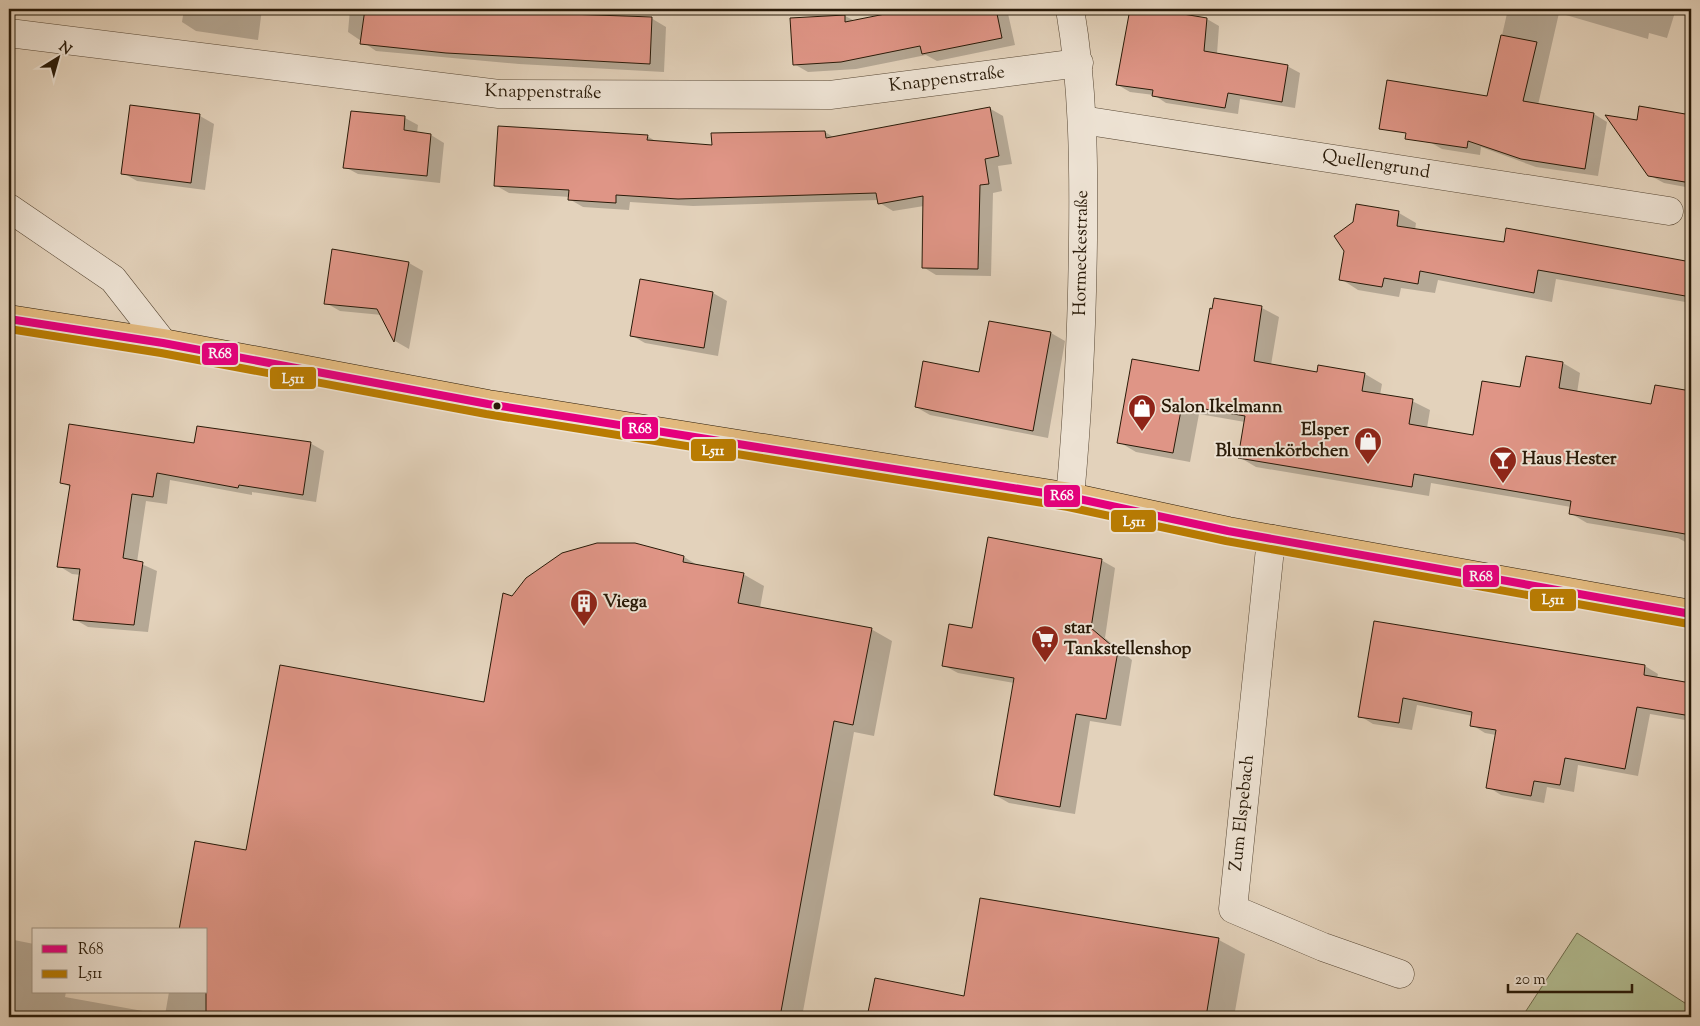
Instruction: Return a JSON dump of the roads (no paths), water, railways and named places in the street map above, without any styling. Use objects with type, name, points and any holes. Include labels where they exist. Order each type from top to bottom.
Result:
[{"type":"main road","points":[[9,318],[163,343],[488,404],[1070,498],[1271,539],[1691,614]]},
{"type":"street","name":"Hormeckestraße","points":[[1070,9],[1078,63],[1082,120],[1082,315],[1077,422],[1070,498]]},
{"type":"street","name":"Knappenstraße","points":[[9,33],[499,94],[830,95],[1078,63]]},
{"type":"street","name":"Quellengrund","points":[[1082,120],[1669,211]]},
{"type":"street","points":[[9,208],[113,278],[163,343]]},
{"type":"street","name":"Zum Elspebach","points":[[1271,539],[1233,909],[1323,947],[1400,974]]},
{"type":"place","name":"Salon Ikelmann","points":[[1142,432]]},
{"type":"place","name":"Elsper Blumenkörbchen","points":[[1368,465]]},
{"type":"place","name":"Haus Hester","points":[[1503,484]]},
{"type":"place","name":"Viega","points":[[584,627]]},
{"type":"place","name":"star Tankstellenshop","points":[[1045,663]]}]
